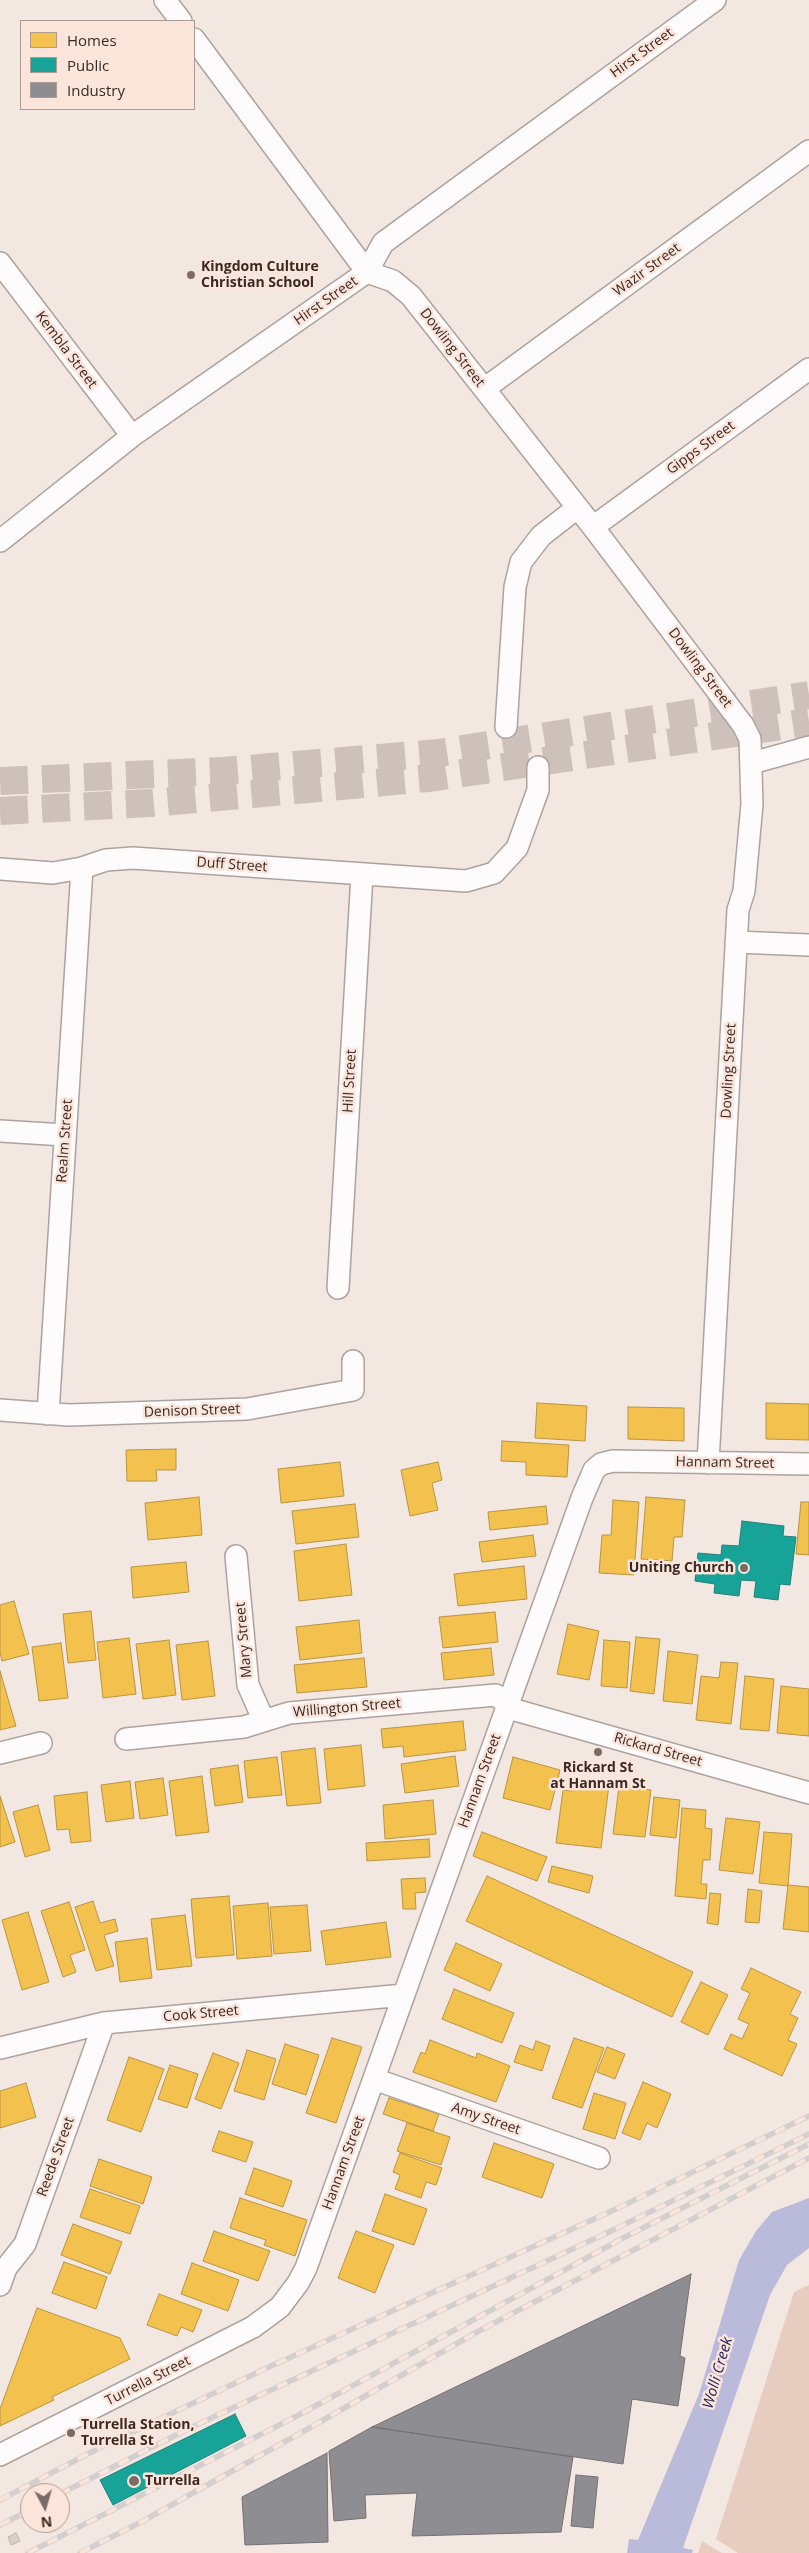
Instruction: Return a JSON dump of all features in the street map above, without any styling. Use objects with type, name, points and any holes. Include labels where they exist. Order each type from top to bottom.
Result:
[{"type":"street","points":[[165,0],[180,20]]},
{"type":"street","name":"Hirst Street","points":[[0,541],[132,436],[367,272],[382,243],[715,0]]},
{"type":"street","points":[[195,39],[367,272]]},
{"type":"street","name":"Wazir Street","points":[[484,389],[809,151]]},
{"type":"street","name":"Kembla Street","points":[[0,263],[132,436]]},
{"type":"street","name":"Dowling Street","points":[[367,272],[393,280],[411,296],[593,526],[743,725],[750,739],[752,804],[744,891],[738,910],[708,1463]]},
{"type":"street","name":"Gipps Street","points":[[593,526],[809,369]]},
{"type":"street","points":[[506,727],[515,587],[521,562],[541,536],[577,508]]},
{"type":"street","points":[[752,763],[809,747]]},
{"type":"street","name":"Duff Street","points":[[0,869],[53,873],[82,868],[106,860],[133,858],[466,881],[494,873],[517,848],[538,790],[538,767]]},
{"type":"street","name":"Realm Street","points":[[48,1414],[82,868]]},
{"type":"street","name":"Hill Street","points":[[338,1288],[362,874]]},
{"type":"street","points":[[736,942],[809,945]]},
{"type":"street","points":[[0,1131],[65,1135]]},
{"type":"street","name":"Denison Street","points":[[0,1410],[68,1415],[246,1409],[309,1400],[353,1390],[353,1361]]},
{"type":"street","name":"Hannam Street","points":[[290,2296],[306,2268],[590,1476],[601,1464],[613,1461],[809,1464]]},
{"type":"street","name":"Mary Street","points":[[236,1556],[248,1685],[264,1721]]},
{"type":"street","name":"Willington Street","points":[[126,1739],[244,1727],[289,1713],[496,1695],[508,1704]]},
{"type":"street","name":"Rickard Street","points":[[508,1704],[515,1710],[809,1793]]},
{"type":"street","points":[[0,1753],[41,1743]]},
{"type":"street","name":"Cook Street","points":[[0,2048],[104,2023],[404,1995]]},
{"type":"street","name":"Reede Street","points":[[0,2286],[6,2268],[24,2244],[104,2023]]},
{"type":"street","name":"Amy Street","points":[[374,2079],[599,2158]]},
{"type":"street","name":"Turrella Street","points":[[0,2454],[237,2336],[269,2318],[290,2296]]},
{"type":"shaded area","points":[[809,2285],[809,2553],[738,2553],[716,2539],[794,2292]]},
{"type":"shaded area","points":[[702,2541],[722,2553],[698,2553]]},
{"type":"water","name":"Wolli Creek","points":[[809,2198],[809,2248],[787,2265],[770,2295],[683,2548],[693,2550],[692,2553],[627,2553],[629,2539],[638,2540],[699,2394],[739,2260],[756,2231],[772,2212]]},
{"type":"building: Homes","points":[[537,1403],[587,1406],[585,1441],[535,1438]]},
{"type":"building: Homes","points":[[766,1403],[809,1404],[809,1440],[766,1439]]},
{"type":"building: Homes","points":[[628,1407],[684,1408],[684,1441],[628,1439]]},
{"type":"building: Homes","points":[[502,1441],[569,1445],[567,1477],[526,1475],[526,1462],[501,1461]]},
{"type":"building: Homes","points":[[176,1449],[176,1470],[156,1470],[157,1481],[127,1481],[126,1450]]},
{"type":"building: Homes","points":[[340,1462],[344,1496],[281,1503],[278,1469]]},
{"type":"building: Homes","points":[[438,1462],[442,1480],[432,1483],[438,1510],[410,1516],[401,1470]]},
{"type":"building: Homes","points":[[199,1497],[202,1535],[148,1540],[145,1503]]},
{"type":"building: Homes","points":[[646,1497],[685,1500],[682,1537],[674,1537],[672,1561],[641,1559]]},
{"type":"building: Homes","points":[[613,1500],[639,1502],[634,1575],[599,1573],[602,1535],[611,1535]]},
{"type":"building: Homes","points":[[801,1502],[809,1502],[809,1555],[796,1554]]},
{"type":"building: Homes","points":[[355,1504],[359,1537],[296,1544],[292,1511]]},
{"type":"building: Homes","points":[[546,1506],[548,1524],[490,1530],[488,1512]]},
{"type":"building: Homes","points":[[533,1535],[536,1556],[482,1562],[479,1542]]},
{"type":"building: Homes","points":[[346,1544],[352,1595],[299,1601],[294,1551]]},
{"type":"building: Homes","points":[[186,1562],[189,1592],[133,1598],[131,1567]]},
{"type":"building: Homes","points":[[524,1566],[527,1599],[458,1606],[454,1574]]},
{"type":"building: Homes","points":[[14,1601],[29,1654],[2,1661],[0,1653],[0,1605]]},
{"type":"building: Homes","points":[[91,1611],[96,1660],[68,1663],[63,1614]]},
{"type":"building: Homes","points":[[495,1612],[498,1642],[443,1648],[439,1617]]},
{"type":"building: Homes","points":[[359,1620],[362,1653],[300,1660],[296,1627]]},
{"type":"building: Homes","points":[[568,1624],[599,1631],[589,1680],[557,1674]]},
{"type":"building: Homes","points":[[636,1637],[660,1639],[654,1694],[630,1691]]},
{"type":"building: Homes","points":[[129,1638],[136,1694],[103,1698],[97,1642]]},
{"type":"building: Homes","points":[[169,1640],[176,1695],[143,1699],[136,1644]]},
{"type":"building: Homes","points":[[604,1640],[630,1642],[627,1688],[601,1686]]},
{"type":"building: Homes","points":[[208,1641],[215,1696],[182,1700],[176,1645]]},
{"type":"building: Homes","points":[[61,1643],[68,1698],[39,1701],[32,1647]]},
{"type":"building: Homes","points":[[491,1648],[494,1675],[444,1680],[441,1653]]},
{"type":"building: Homes","points":[[668,1651],[698,1655],[692,1704],[663,1701]]},
{"type":"building: Homes","points":[[364,1658],[367,1687],[297,1693],[294,1665]]},
{"type":"building: Homes","points":[[721,1662],[738,1663],[731,1724],[696,1720],[701,1676],[719,1678]]},
{"type":"building: Homes","points":[[0,1671],[16,1726],[0,1730]]},
{"type":"building: Homes","points":[[745,1676],[774,1679],[769,1731],[740,1729]]},
{"type":"building: Homes","points":[[781,1686],[809,1689],[809,1736],[777,1733]]},
{"type":"building: Homes","points":[[463,1721],[466,1750],[404,1757],[403,1746],[383,1748],[381,1729]]},
{"type":"building: Homes","points":[[361,1745],[365,1786],[328,1790],[324,1749]]},
{"type":"building: Homes","points":[[315,1748],[321,1803],[287,1806],[281,1752]]},
{"type":"building: Homes","points":[[455,1756],[459,1786],[405,1793],[401,1764]]},
{"type":"building: Homes","points":[[277,1757],[282,1795],[248,1798],[244,1761]]},
{"type":"building: Homes","points":[[513,1757],[560,1770],[550,1810],[503,1798]]},
{"type":"building: Homes","points":[[238,1765],[243,1802],[215,1806],[210,1769]]},
{"type":"building: Homes","points":[[202,1776],[209,1832],[176,1836],[169,1781]]},
{"type":"building: Homes","points":[[163,1778],[168,1815],[140,1819],[135,1782]]},
{"type":"building: Homes","points":[[130,1781],[134,1818],[106,1822],[101,1785]]},
{"type":"building: Homes","points":[[573,1781],[609,1785],[601,1848],[556,1843],[563,1790],[572,1791]]},
{"type":"building: Homes","points":[[619,1786],[651,1790],[645,1837],[613,1834]]},
{"type":"building: Homes","points":[[87,1792],[91,1841],[71,1843],[69,1829],[57,1830],[54,1796]]},
{"type":"building: Homes","points":[[0,1796],[15,1842],[0,1847]]},
{"type":"building: Homes","points":[[654,1797],[680,1800],[676,1838],[650,1835]]},
{"type":"building: Homes","points":[[433,1800],[436,1834],[385,1839],[383,1805]]},
{"type":"building: Homes","points":[[38,1805],[50,1850],[25,1857],[13,1812]]},
{"type":"building: Homes","points":[[682,1808],[706,1810],[705,1828],[712,1829],[710,1860],[703,1860],[701,1884],[707,1884],[706,1899],[675,1896]]},
{"type":"building: Homes","points":[[726,1818],[760,1822],[753,1874],[719,1870]]},
{"type":"building: Homes","points":[[482,1832],[547,1857],[537,1881],[473,1856]]},
{"type":"building: Homes","points":[[764,1832],[792,1834],[788,1886],[759,1883]]},
{"type":"building: Homes","points":[[429,1839],[430,1857],[367,1861],[366,1843]]},
{"type":"building: Homes","points":[[552,1866],[593,1876],[589,1893],[548,1882]]},
{"type":"building: Homes","points":[[487,1876],[693,1972],[672,2017],[466,1921]]},
{"type":"building: Homes","points":[[425,1878],[426,1892],[415,1893],[416,1909],[403,1909],[401,1879]]},
{"type":"building: Homes","points":[[788,1885],[809,1887],[809,1932],[783,1929]]},
{"type":"building: Homes","points":[[748,1889],[762,1891],[759,1923],[745,1922]]},
{"type":"building: Homes","points":[[710,1893],[721,1894],[718,1925],[707,1923]]},
{"type":"building: Homes","points":[[229,1896],[234,1955],[196,1958],[191,1899]]},
{"type":"building: Homes","points":[[93,1901],[100,1923],[115,1919],[118,1931],[104,1935],[114,1966],[96,1971],[75,1907]]},
{"type":"building: Homes","points":[[69,1902],[85,1950],[70,1955],[76,1972],[63,1977],[41,1911]]},
{"type":"building: Homes","points":[[268,1903],[272,1956],[237,1959],[233,1906]]},
{"type":"building: Homes","points":[[307,1905],[311,1951],[274,1954],[270,1907]]},
{"type":"building: Homes","points":[[28,1912],[49,1982],[22,1990],[2,1920]]},
{"type":"building: Homes","points":[[185,1915],[192,1966],[157,1970],[151,1919]]},
{"type":"building: Homes","points":[[386,1922],[391,1957],[326,1965],[321,1931]]},
{"type":"building: Homes","points":[[147,1938],[152,1978],[120,1982],[115,1942]]},
{"type":"building: Homes","points":[[456,1943],[502,1964],[490,1991],[444,1970]]},
{"type":"building: Homes","points":[[751,1968],[801,1992],[790,2014],[798,2018],[788,2040],[797,2044],[782,2076],[724,2049],[731,2034],[742,2039],[749,2024],[738,2019],[750,1993],[741,1989]]},
{"type":"building: Homes","points":[[701,1982],[728,1995],[708,2035],[681,2022]]},
{"type":"building: Homes","points":[[454,1989],[514,2013],[502,2043],[442,2019]]},
{"type":"building: Homes","points":[[332,2038],[362,2047],[336,2123],[306,2113]]},
{"type":"building: Homes","points":[[574,2038],[604,2048],[582,2108],[552,2098]]},
{"type":"building: Homes","points":[[430,2040],[476,2058],[477,2053],[510,2066],[496,2102],[413,2072],[421,2052],[425,2054]]},
{"type":"building: Homes","points":[[536,2041],[550,2046],[542,2071],[514,2062],[520,2045],[533,2050]]},
{"type":"building: Homes","points":[[285,2044],[319,2055],[306,2095],[272,2084]]},
{"type":"building: Homes","points":[[607,2047],[625,2054],[615,2079],[597,2072]]},
{"type":"building: Homes","points":[[247,2050],[276,2059],[264,2100],[234,2091]]},
{"type":"building: Homes","points":[[213,2053],[239,2063],[221,2109],[195,2099]]},
{"type":"building: Homes","points":[[129,2057],[164,2069],[141,2132],[107,2120]]},
{"type":"building: Homes","points":[[170,2065],[198,2074],[187,2108],[158,2099]]},
{"type":"building: Homes","points":[[643,2082],[671,2094],[657,2128],[647,2123],[640,2140],[622,2133]]},
{"type":"building: Homes","points":[[26,2083],[36,2117],[0,2128],[0,2091]]},
{"type":"building: Homes","points":[[594,2093],[626,2103],[615,2139],[583,2129]]},
{"type":"building: Homes","points":[[389,2098],[439,2114],[433,2131],[383,2114]]},
{"type":"building: Homes","points":[[407,2123],[450,2137],[441,2165],[397,2151]]},
{"type":"building: Homes","points":[[219,2131],[253,2142],[246,2162],[212,2151]]},
{"type":"building: Homes","points":[[494,2143],[554,2164],[542,2198],[482,2177]]},
{"type":"building: Homes","points":[[400,2153],[442,2168],[436,2185],[426,2182],[421,2198],[395,2189],[400,2175],[393,2172]]},
{"type":"building: Homes","points":[[99,2159],[152,2177],[143,2204],[90,2186]]},
{"type":"building: Homes","points":[[254,2168],[292,2181],[283,2207],[245,2194]]},
{"type":"building: Homes","points":[[90,2189],[140,2206],[130,2234],[80,2217]]},
{"type":"building: Homes","points":[[385,2194],[427,2209],[414,2245],[372,2231]]},
{"type":"building: Homes","points":[[240,2198],[307,2220],[295,2256],[264,2245],[266,2240],[230,2228]]},
{"type":"building: Homes","points":[[73,2224],[122,2242],[110,2274],[61,2255]]},
{"type":"building: Homes","points":[[214,2231],[270,2251],[258,2281],[203,2261]]},
{"type":"building: Homes","points":[[356,2231],[394,2245],[375,2293],[338,2278]]},
{"type":"building: Homes","points":[[64,2262],[107,2277],[96,2309],[52,2293]]},
{"type":"building: Homes","points":[[192,2263],[239,2280],[228,2311],[181,2294]]},
{"type":"building: Homes","points":[[159,2294],[202,2310],[193,2332],[181,2327],[177,2336],[147,2325]]},
{"type":"building: Homes","points":[[37,2308],[120,2338],[130,2359],[52,2397],[54,2400],[0,2426],[0,2409]]},
{"type":"building: Public","name":"Uniting Church","points":[[742,1521],[784,1526],[783,1536],[796,1537],[790,1585],[780,1584],[778,1600],[754,1597],[756,1581],[741,1580],[739,1596],[714,1593],[715,1584],[695,1581],[698,1553],[721,1555],[722,1545],[739,1546]]},
{"type":"building: Public","name":"Turrella","points":[[235,2414],[246,2436],[113,2505],[100,2480]]},
{"type":"building: Industry","points":[[691,2274],[680,2356],[685,2358],[678,2406],[632,2399],[623,2464],[372,2427]]},
{"type":"building: Industry","points":[[372,2427],[573,2457],[561,2532],[412,2536],[417,2493],[365,2495],[366,2518],[334,2521],[329,2451]]},
{"type":"building: Industry","points":[[327,2453],[328,2542],[245,2545],[242,2497]]},
{"type":"building: Industry","points":[[576,2475],[598,2477],[593,2528],[571,2526]]},
{"type":"building: Other","points":[[16,2533],[20,2541],[11,2545],[8,2537]]},
{"type":"tunnel","points":[[0,781],[223,771],[438,753],[809,695]]},
{"type":"tunnel","points":[[0,811],[151,803],[429,778],[809,722]]},
{"type":"railway","points":[[0,2500],[99,2448],[269,2367],[616,2209],[809,2116]]},
{"type":"railway","points":[[70,2489],[192,2427],[611,2231],[809,2134]]},
{"type":"railway","points":[[28,2553],[297,2416],[625,2237],[809,2144]]},
{"type":"railway","points":[[80,2553],[143,2521],[477,2332],[809,2158]]},
{"type":"railway","points":[[0,2525],[20,2515]]},
{"type":"place","name":"Kingdom Culture Christian School","points":[[191,275]]},
{"type":"place","name":"Uniting Church","points":[[744,1568]]},
{"type":"place","name":"Rickard St at Hannam St","points":[[598,1752]]},
{"type":"place","name":"Turrella Station, Turrella St","points":[[71,2433]]},
{"type":"place","name":"Turrella","points":[[134,2481]]}]
